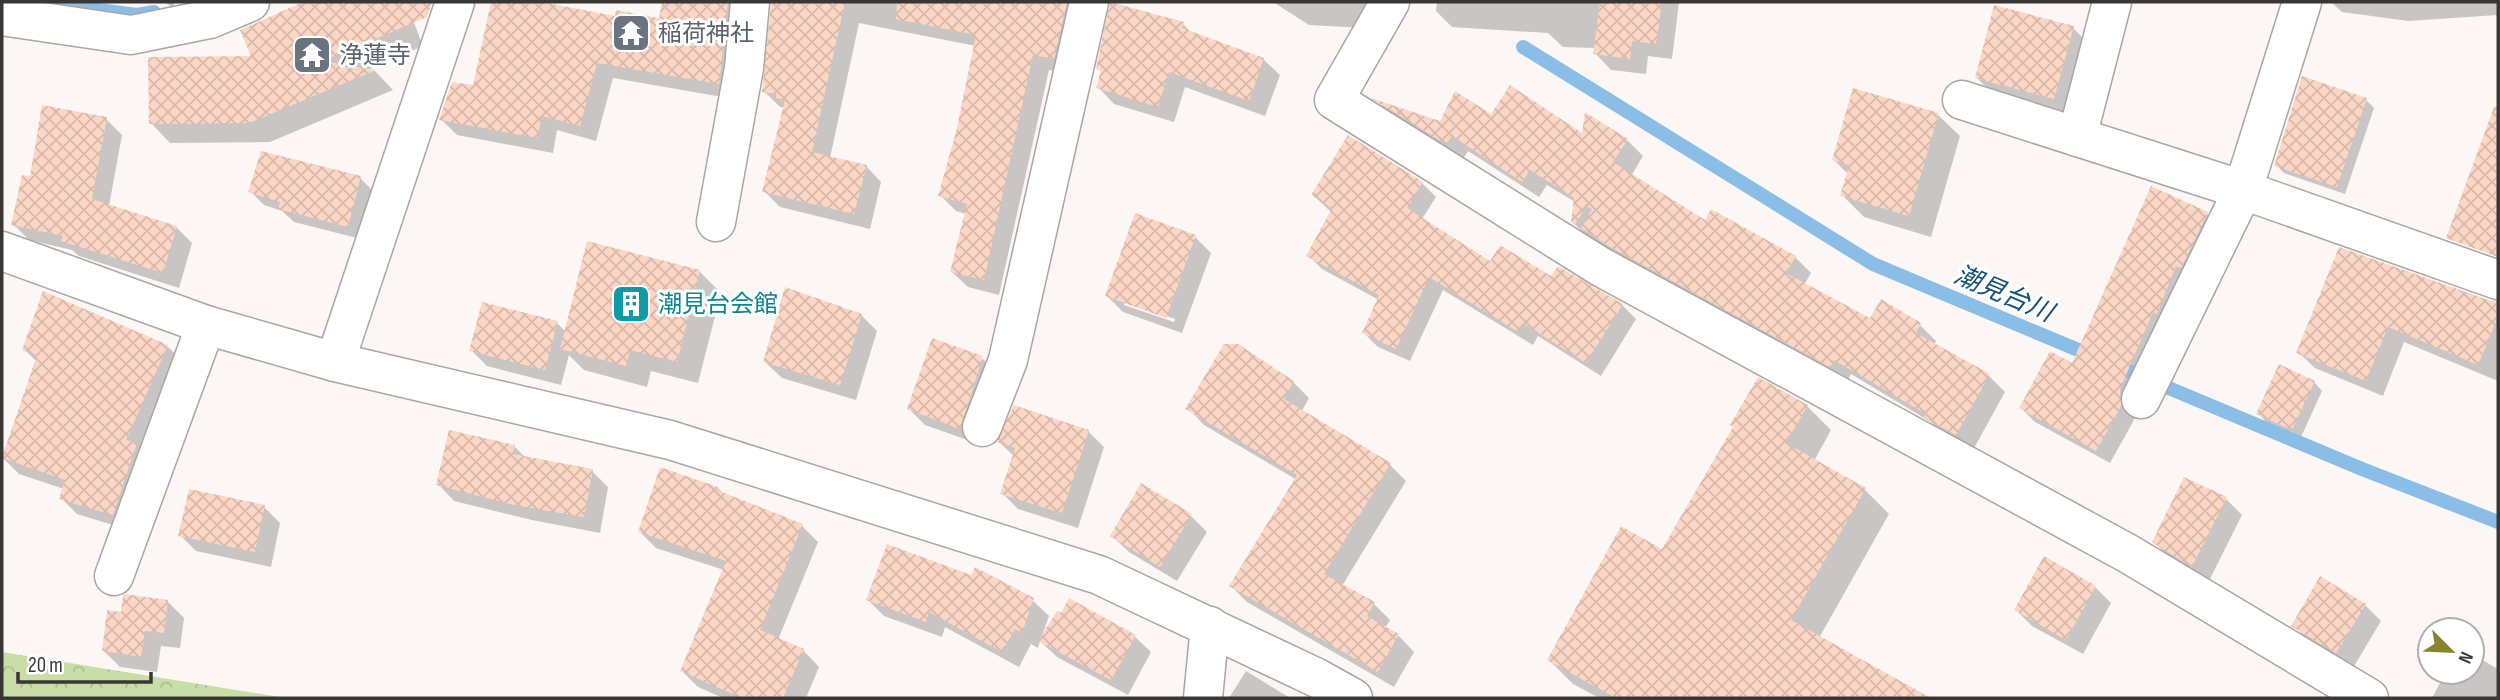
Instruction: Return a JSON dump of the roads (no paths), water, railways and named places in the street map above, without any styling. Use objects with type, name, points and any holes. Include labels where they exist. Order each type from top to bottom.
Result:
[{"type":"street","points":[[3,9],[40,23],[131,35],[189,10],[210,19],[249,2]]},
{"type":"street","points":[[335,362],[455,2]]},
{"type":"street","points":[[716,222],[744,68],[750,2]]},
{"type":"street","points":[[982,427],[1008,360],[1090,2]]},
{"type":"street","points":[[1390,2],[1334,100],[1601,267],[2127,554],[2369,698]]},
{"type":"street","points":[[2077,137],[2112,2]]},
{"type":"street","points":[[2148,384],[2243,190],[2302,2]]},
{"type":"street","points":[[1962,100],[2243,190],[2498,280]]},
{"type":"street","points":[[2,251],[206,326],[335,362],[670,440],[1099,575],[1210,626],[1353,698]]},
{"type":"street","points":[[114,576],[206,326]]},
{"type":"street","points":[[1203,698],[1210,626]]},
{"type":"waterway","name":"潮見台川","points":[[37,2],[137,15],[154,12]]},
{"type":"waterway","name":"潮見台川","points":[[1523,47],[1873,264],[2362,469],[2498,522]]},
{"type":"place","name":"稲荷神社","points":[[631,33]]},
{"type":"place","name":"浄蓮寺","points":[[312,55]]},
{"type":"place","name":"潮見台会館","points":[[631,304]]}]
